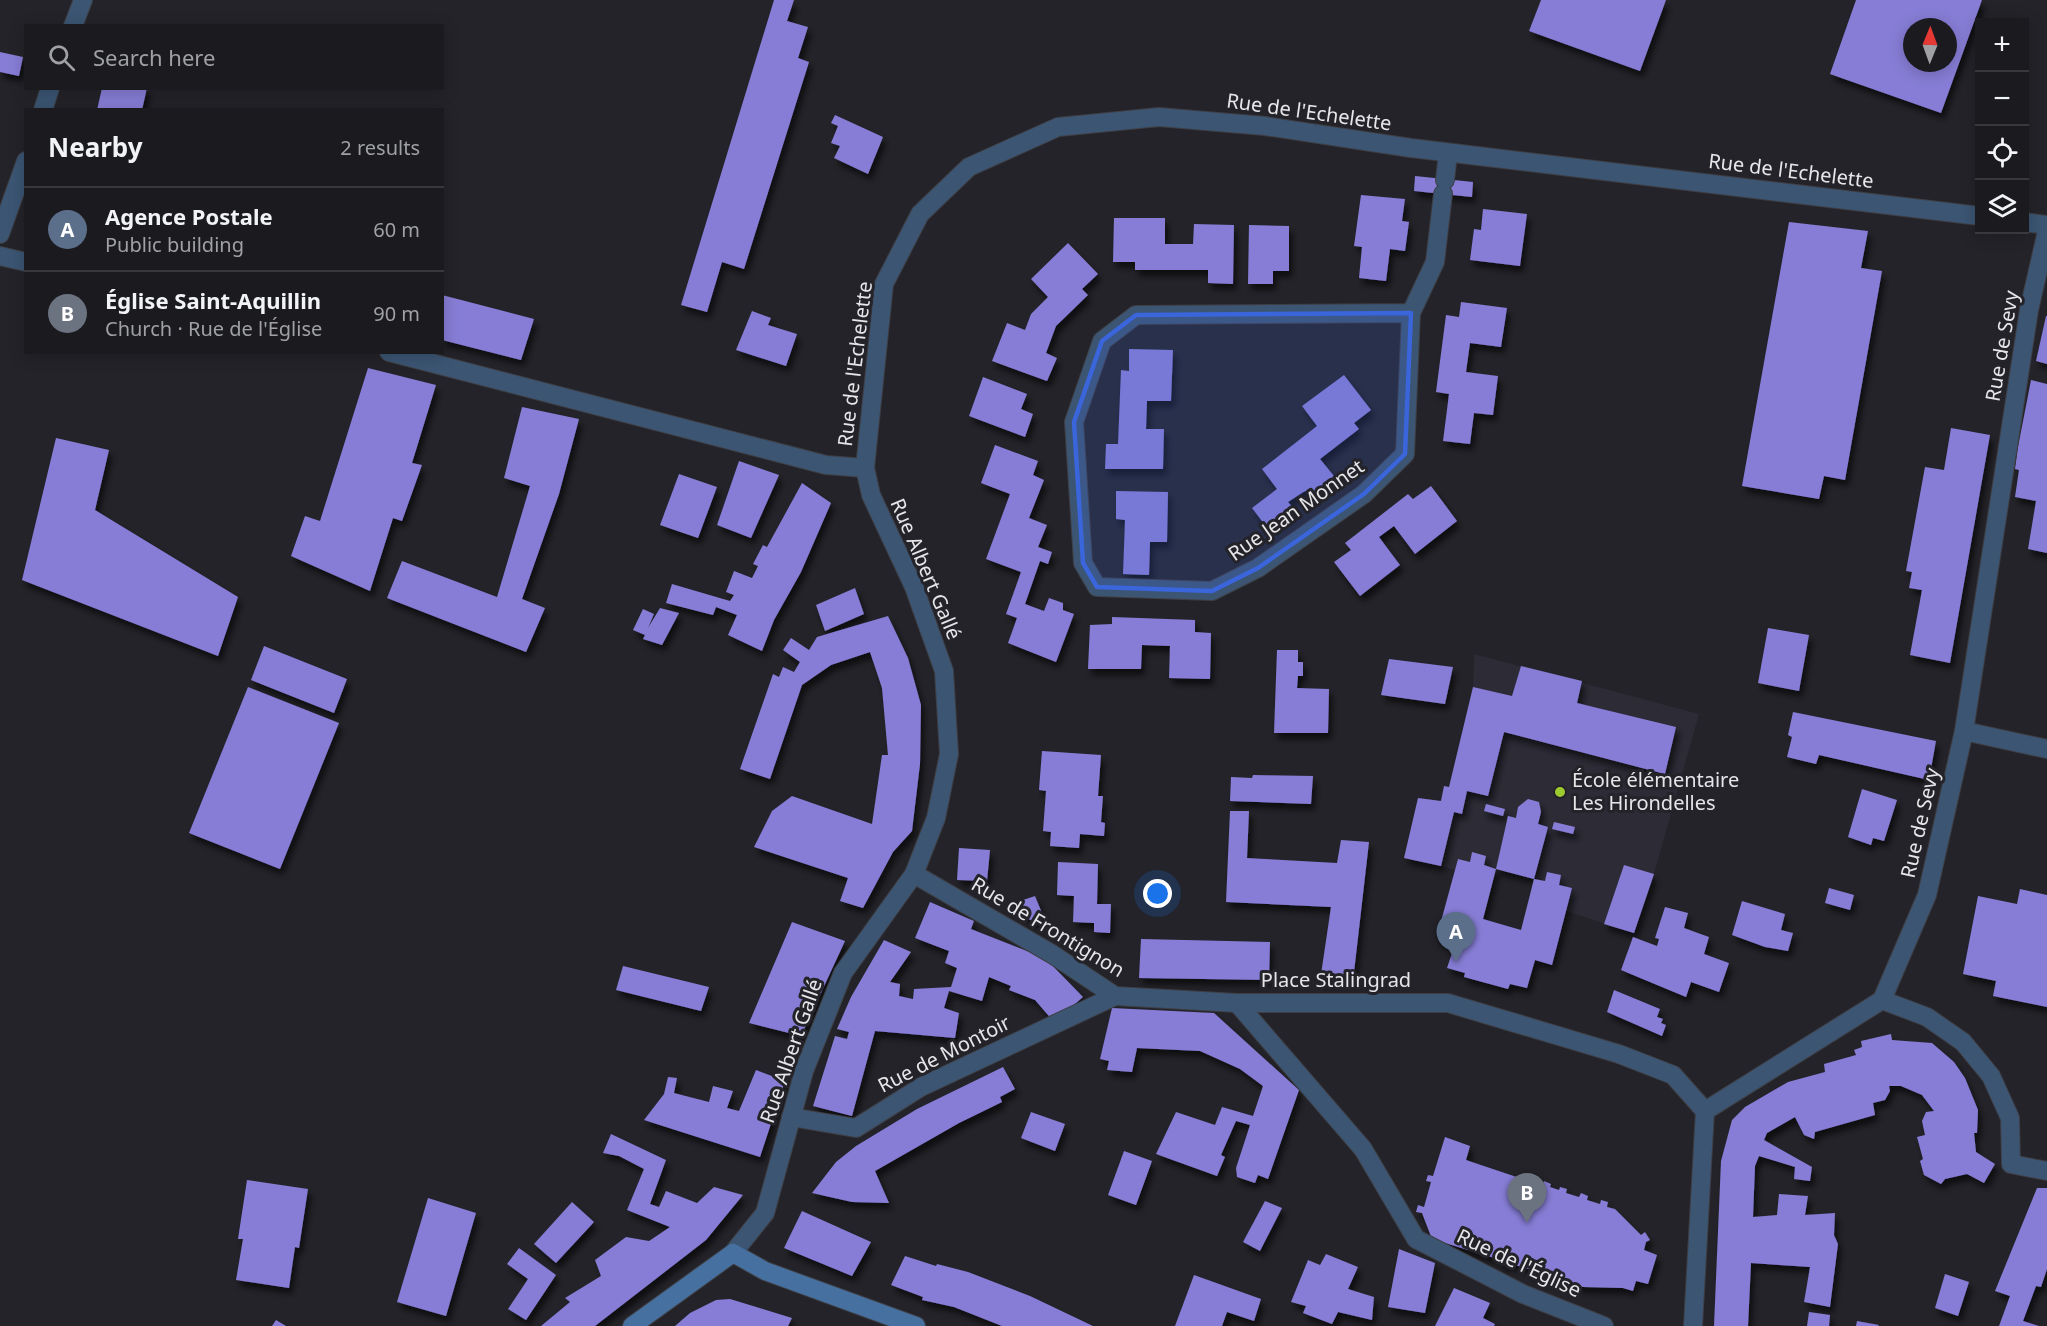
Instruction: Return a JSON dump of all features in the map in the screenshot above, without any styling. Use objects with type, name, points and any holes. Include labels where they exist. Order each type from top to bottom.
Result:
[{"type":"street","points":[[74,24],[83,0]]},
{"type":"street","points":[[44,108],[49,90]]},
{"type":"street","name":"Rue de l'Echelette","points":[[865,468],[884,284],[920,214],[969,167],[1058,127],[1159,117],[1265,126],[1448,153],[1975,215]]},
{"type":"street","name":"Rue Jean Monnet","points":[[1411,313],[1136,315],[1102,341],[1074,422],[1083,563],[1097,587],[1212,591],[1258,568],[1364,494],[1405,454],[1411,313],[1435,262],[1448,153]]},
{"type":"street","points":[[0,234],[24,167]]},
{"type":"street","points":[[2029,223],[2047,225]]},
{"type":"street","name":"Rue de Sevy","points":[[1882,1000],[1926,895],[1964,731],[2029,310],[2047,231]]},
{"type":"street","points":[[0,256],[24,261]]},
{"type":"street","points":[[397,354],[826,465],[865,468]]},
{"type":"street","name":"Rue Albert Gallé","points":[[632,1326],[733,1253],[765,1214],[804,1071],[843,973],[914,874],[936,818],[949,754],[944,671],[914,586],[871,495],[865,468]]},
{"type":"street","points":[[1964,731],[2047,749]]},
{"type":"street","name":"Rue de Frontignon","points":[[914,874],[1052,954],[1115,996],[1237,1003]]},
{"type":"street","name":"Rue de Montoir","points":[[790,1117],[856,1128],[921,1087],[1115,996]]},
{"type":"street","points":[[1693,1326],[1705,1111],[1882,1000],[1928,1017],[1963,1042],[1991,1076],[2010,1118],[2011,1164],[2047,1171]]},
{"type":"street","name":"Place Stalingrad","points":[[1237,1003],[1448,1003],[1619,1054],[1673,1075],[1705,1111]]},
{"type":"street","name":"Place Stalingrad","points":[[1237,1003],[1363,1149],[1416,1239]]},
{"type":"street","name":"Rue de l'Église","points":[[1416,1239],[1523,1294],[1604,1326]]},
{"type":"street","points":[[733,1253],[765,1271],[916,1326]]},
{"type":"highlighted area","points":[[1411,313],[1405,454],[1364,494],[1258,568],[1212,591],[1097,587],[1083,563],[1074,422],[1102,341],[1136,315]]},
{"type":"shaded area","name":"École élémentaire Les Hirondelles","points":[[1474,654],[1699,714],[1654,874],[1634,933],[1566,911],[1572,888],[1484,865],[1472,852],[1470,862],[1458,859],[1455,870],[1404,858],[1418,798],[1440,801],[1444,786],[1449,787],[1473,687]]},
{"type":"building","points":[[774,0],[794,0],[787,21],[808,27],[798,58],[809,62],[744,269],[722,262],[707,312],[681,305]]},
{"type":"building","points":[[1541,0],[1666,0],[1640,71],[1529,31]]},
{"type":"building","points":[[1856,0],[1982,0],[1957,69],[1957,18],[1903,18],[1903,72],[1956,72],[1941,113],[1830,74]]},
{"type":"building","points":[[0,52],[23,57],[19,76],[0,72]]},
{"type":"building","points":[[102,90],[147,90],[142,108],[97,108]]},
{"type":"building","points":[[835,115],[883,137],[868,174],[834,158],[840,146],[831,143],[838,126],[831,123]]},
{"type":"building","points":[[1415,176],[1473,182],[1472,197],[1414,191]]},
{"type":"building","points":[[1361,195],[1405,199],[1402,221],[1409,222],[1405,251],[1390,249],[1386,281],[1359,278],[1362,247],[1354,246]]},
{"type":"building","points":[[1483,209],[1527,214],[1520,266],[1470,260],[1474,229],[1481,230]]},
{"type":"building","points":[[1114,218],[1165,218],[1165,244],[1193,244],[1194,224],[1234,225],[1233,284],[1208,283],[1208,270],[1135,270],[1135,262],[1113,262]]},
{"type":"building","points":[[1789,222],[1868,231],[1861,268],[1882,271],[1845,480],[1824,476],[1819,499],[1742,486]]},
{"type":"building","points":[[1249,225],[1289,226],[1289,271],[1273,271],[1273,284],[1248,284]]},
{"type":"building","points":[[1068,243],[1098,274],[1082,289],[1088,295],[1056,326],[1046,353],[1057,358],[1047,381],[992,361],[1007,323],[1025,330],[1031,314],[1048,297],[1031,279]]},
{"type":"building","points":[[444,296],[534,319],[521,360],[444,341]]},
{"type":"building","points":[[1461,302],[1507,308],[1501,347],[1470,343],[1466,372],[1498,376],[1493,415],[1474,413],[1470,444],[1443,441],[1449,394],[1436,392],[1446,315],[1459,317]]},
{"type":"building","points":[[752,311],[771,318],[768,325],[797,334],[786,366],[736,350]]},
{"type":"building","points":[[2047,316],[2047,364],[2036,361]]},
{"type":"building","points":[[1129,349],[1173,350],[1171,401],[1147,401],[1146,429],[1164,429],[1163,469],[1105,469],[1106,444],[1118,444],[1121,370],[1129,371]]},
{"type":"building","points":[[368,368],[436,385],[412,463],[422,465],[402,521],[393,518],[370,591],[291,556],[305,516],[320,521]]},
{"type":"building","points":[[1344,375],[1371,410],[1354,423],[1359,429],[1320,459],[1334,476],[1310,496],[1305,491],[1288,502],[1294,509],[1268,529],[1252,508],[1277,489],[1262,469],[1317,426],[1302,406]]},
{"type":"building","points":[[983,377],[1027,394],[1021,409],[1033,414],[1025,437],[969,416]]},
{"type":"building","points":[[2031,380],[2047,384],[2047,553],[2028,549],[2036,501],[2015,497],[2019,470],[2015,469],[2018,447]]},
{"type":"building","points":[[522,407],[579,419],[559,494],[522,599],[545,608],[526,652],[387,598],[402,561],[497,597],[530,486],[504,478]]},
{"type":"building","points":[[1951,428],[1990,435],[1950,663],[1910,655],[1922,590],[1909,588],[1912,572],[1906,571],[1925,467],[1944,470]]},
{"type":"building","points":[[56,438],[109,450],[95,510],[238,597],[218,656],[22,580]]},
{"type":"building","points":[[995,445],[1038,461],[1033,475],[1044,480],[1029,518],[1047,525],[1038,547],[1052,552],[1048,564],[1040,561],[1025,604],[1044,611],[1049,598],[1063,603],[1063,610],[1074,614],[1056,662],[1008,643],[1017,618],[1006,614],[1021,572],[986,559],[1010,494],[981,483]]},
{"type":"building","points":[[739,461],[779,475],[751,538],[717,525]]},
{"type":"building","points":[[679,474],[717,487],[698,538],[660,525]]},
{"type":"building","points":[[802,483],[831,503],[801,572],[774,620],[762,651],[728,635],[737,615],[716,607],[713,615],[666,603],[672,584],[730,601],[734,595],[726,592],[734,571],[752,578],[758,566],[753,564],[763,545],[767,547]]},
{"type":"building","points":[[1431,486],[1457,521],[1415,554],[1394,526],[1379,537],[1400,565],[1360,596],[1334,562],[1351,550],[1345,543],[1408,494],[1413,499]]},
{"type":"building","points":[[1116,491],[1168,492],[1167,542],[1150,542],[1149,575],[1123,574],[1125,520],[1116,519]]},
{"type":"building","points":[[855,588],[864,614],[825,631],[816,605]]},
{"type":"building","points":[[660,608],[679,613],[662,645],[643,639],[645,635],[633,630],[643,609],[654,614],[648,628]]},
{"type":"building","points":[[888,616],[908,658],[921,705],[920,764],[912,831],[893,852],[863,908],[840,901],[848,878],[754,847],[772,811],[792,796],[872,824],[882,755],[888,755],[882,688],[870,652],[831,665],[802,685],[770,779],[740,769],[773,674],[779,677],[783,667],[794,672],[800,662],[783,650],[791,638],[809,650],[817,637]]},
{"type":"building","points":[[1112,617],[1195,620],[1195,632],[1211,633],[1210,679],[1169,678],[1170,646],[1142,645],[1141,669],[1088,669],[1090,625],[1112,624]]},
{"type":"building","points":[[1768,628],[1809,635],[1799,691],[1758,683]]},
{"type":"building","points":[[264,646],[347,679],[334,713],[251,680]]},
{"type":"building","points":[[1277,650],[1298,650],[1298,662],[1303,662],[1303,676],[1298,676],[1297,688],[1329,689],[1328,733],[1274,733]]},
{"type":"building","points":[[1389,659],[1453,667],[1445,704],[1381,695]]},
{"type":"building","points":[[1521,666],[1582,681],[1577,703],[1676,727],[1665,774],[1504,732],[1488,796],[1467,791],[1462,814],[1454,812],[1441,866],[1404,858],[1418,798],[1441,801],[1444,786],[1449,787],[1473,687],[1512,696]]},
{"type":"building","points":[[248,687],[339,723],[280,869],[189,833]]},
{"type":"building","points":[[1793,712],[1936,741],[1929,780],[1819,755],[1816,764],[1787,757],[1792,737],[1788,735]]},
{"type":"building","points":[[1042,751],[1101,755],[1098,796],[1103,796],[1101,822],[1105,823],[1104,836],[1080,834],[1079,848],[1050,846],[1051,832],[1043,831],[1046,791],[1039,790]]},
{"type":"building","points":[[1253,775],[1313,776],[1311,804],[1230,801],[1231,777],[1252,778]]},
{"type":"building","points":[[1862,789],[1897,800],[1884,841],[1873,838],[1871,845],[1848,837]]},
{"type":"building","points":[[1528,799],[1539,802],[1541,812],[1538,824],[1548,827],[1534,879],[1496,869],[1508,816],[1516,818],[1518,807]]},
{"type":"building","points":[[1486,804],[1505,809],[1503,816],[1484,811]]},
{"type":"building","points":[[1230,811],[1249,811],[1247,858],[1337,863],[1341,840],[1369,842],[1353,981],[1320,981],[1331,907],[1226,902]]},
{"type":"building","points":[[1554,822],[1575,827],[1573,834],[1552,829]]},
{"type":"building","points":[[959,848],[990,850],[987,881],[957,880]]},
{"type":"building","points":[[1472,852],[1486,856],[1484,865],[1496,869],[1483,919],[1521,930],[1534,879],[1545,881],[1547,872],[1561,875],[1559,885],[1572,888],[1552,965],[1535,960],[1527,988],[1510,984],[1508,989],[1464,977],[1465,973],[1447,968],[1456,941],[1437,936],[1458,859],[1470,862]]},
{"type":"building","points":[[1058,862],[1098,864],[1097,904],[1111,904],[1110,933],[1094,932],[1094,923],[1073,922],[1074,896],[1057,895]]},
{"type":"building","points":[[1624,865],[1654,874],[1634,933],[1604,924]]},
{"type":"building","points":[[1829,888],[1854,895],[1850,910],[1825,903]]},
{"type":"building","points":[[2020,889],[2047,895],[2047,1007],[1993,996],[1996,981],[1963,974],[1978,896],[2017,904]]},
{"type":"building","points":[[1035,896],[1049,930],[1023,916],[1017,902]]},
{"type":"building","points":[[1742,901],[1785,914],[1781,930],[1793,933],[1788,951],[1765,947],[1732,935]]},
{"type":"building","points":[[930,902],[974,921],[971,929],[1045,958],[1083,997],[1054,1022],[1035,1000],[1009,990],[1011,986],[989,977],[982,1001],[949,991],[944,1008],[959,1013],[955,1038],[875,1031],[852,1116],[813,1106],[835,1036],[847,1039],[849,1032],[837,1029],[851,997],[884,940],[911,952],[890,982],[900,984],[899,996],[913,999],[914,989],[951,987],[957,968],[945,963],[949,951],[915,938]]},
{"type":"building","points":[[1665,907],[1688,913],[1684,928],[1709,937],[1704,954],[1729,963],[1719,992],[1691,982],[1686,997],[1621,970],[1633,937],[1657,946],[1659,939],[1655,938]]},
{"type":"building","points":[[792,922],[845,941],[801,1036],[749,1023]]},
{"type":"building","points":[[1141,939],[1270,942],[1269,980],[1139,978]]},
{"type":"building","points":[[623,966],[709,987],[701,1011],[616,990]]},
{"type":"building","points":[[1614,990],[1660,1009],[1657,1017],[1663,1019],[1661,1023],[1666,1025],[1662,1036],[1607,1012]]},
{"type":"building","points":[[1112,1008],[1214,1013],[1299,1090],[1268,1179],[1258,1175],[1255,1183],[1237,1177],[1236,1168],[1250,1125],[1236,1121],[1221,1155],[1225,1157],[1217,1176],[1156,1154],[1176,1112],[1215,1125],[1222,1107],[1253,1116],[1263,1086],[1240,1069],[1200,1051],[1137,1048],[1132,1072],[1107,1070],[1109,1061],[1100,1059]]},
{"type":"building","points":[[1891,1034],[1892,1040],[1932,1043],[1954,1062],[1965,1078],[1978,1110],[1977,1133],[1974,1133],[1976,1152],[1995,1164],[1984,1183],[1967,1174],[1945,1179],[1941,1184],[1924,1175],[1920,1161],[1923,1159],[1917,1137],[1925,1135],[1922,1121],[1926,1112],[1934,1111],[1922,1095],[1901,1086],[1889,1086],[1890,1091],[1885,1100],[1873,1103],[1875,1115],[1815,1132],[1814,1139],[1804,1135],[1795,1117],[1767,1133],[1764,1140],[1812,1167],[1810,1181],[1794,1179],[1795,1167],[1759,1156],[1755,1166],[1753,1217],[1777,1215],[1779,1194],[1808,1196],[1805,1215],[1835,1213],[1834,1235],[1838,1244],[1830,1307],[1804,1302],[1810,1267],[1751,1263],[1748,1326],[1714,1326],[1721,1161],[1732,1120],[1745,1107],[1788,1082],[1825,1072],[1824,1064],[1856,1055],[1854,1050],[1862,1047],[1861,1041]]},
{"type":"building","points":[[1003,1067],[1015,1089],[1000,1097],[1002,1102],[959,1123],[875,1171],[889,1203],[852,1202],[812,1193],[836,1162],[856,1146],[917,1109]]},
{"type":"building","points":[[756,1070],[785,1081],[760,1157],[644,1120],[664,1094],[668,1077],[677,1078],[674,1093],[709,1102],[713,1086],[733,1091],[727,1108],[739,1111]]},
{"type":"building","points":[[1031,1112],[1065,1124],[1055,1151],[1021,1138]]},
{"type":"building","points":[[611,1134],[666,1160],[650,1204],[659,1207],[666,1191],[697,1203],[714,1187],[743,1195],[706,1240],[595,1326],[541,1326],[570,1302],[565,1298],[601,1276],[595,1260],[626,1237],[649,1241],[670,1227],[627,1210],[644,1169],[619,1156],[603,1153]]},
{"type":"building","points":[[1445,1137],[1470,1146],[1466,1160],[1543,1186],[1544,1181],[1551,1184],[1550,1187],[1559,1190],[1560,1187],[1567,1189],[1566,1193],[1579,1197],[1581,1193],[1588,1196],[1587,1200],[1600,1204],[1601,1200],[1608,1202],[1607,1207],[1615,1209],[1641,1235],[1645,1232],[1650,1240],[1646,1242],[1644,1250],[1657,1255],[1648,1284],[1636,1281],[1633,1291],[1623,1288],[1583,1287],[1572,1283],[1571,1287],[1564,1285],[1565,1281],[1559,1279],[1558,1283],[1549,1276],[1548,1280],[1541,1278],[1543,1274],[1538,1272],[1536,1276],[1531,1275],[1532,1270],[1508,1263],[1507,1266],[1500,1264],[1501,1260],[1432,1239],[1422,1213],[1416,1212],[1418,1205],[1424,1207],[1431,1182],[1426,1181],[1428,1175],[1433,1176]]},
{"type":"building","points":[[1124,1151],[1152,1161],[1136,1205],[1108,1195]]},
{"type":"building","points":[[247,1180],[308,1189],[299,1248],[295,1247],[289,1288],[236,1280],[243,1239],[238,1239]]},
{"type":"building","points":[[2037,1188],[2047,1188],[2047,1269],[2041,1287],[2036,1286],[2023,1321],[2039,1326],[1999,1326],[2010,1296],[1995,1291]]},
{"type":"building","points":[[428,1198],[476,1213],[446,1316],[397,1302]]},
{"type":"building","points":[[1265,1201],[1282,1208],[1260,1251],[1243,1242]]},
{"type":"building","points":[[572,1202],[594,1222],[556,1263],[534,1244]]},
{"type":"building","points":[[802,1211],[871,1242],[852,1276],[784,1248]]},
{"type":"building","points":[[519,1248],[556,1275],[526,1320],[508,1309],[528,1279],[507,1264]]},
{"type":"building","points":[[1399,1249],[1435,1263],[1425,1313],[1388,1307]]},
{"type":"building","points":[[1326,1254],[1358,1267],[1348,1289],[1374,1297],[1372,1320],[1338,1312],[1332,1324],[1303,1313],[1306,1306],[1291,1302],[1308,1260],[1320,1265]]},
{"type":"building","points":[[905,1256],[936,1266],[937,1264],[968,1272],[1030,1296],[1093,1326],[1002,1326],[954,1307],[922,1300],[923,1297],[891,1285]]},
{"type":"building","points":[[1945,1274],[1969,1282],[1958,1316],[1935,1308]]},
{"type":"building","points":[[1194,1275],[1261,1299],[1254,1321],[1227,1312],[1222,1326],[1175,1326]]},
{"type":"building","points":[[1454,1288],[1490,1303],[1483,1318],[1495,1324],[1494,1326],[1435,1326]]},
{"type":"building","points":[[730,1299],[792,1318],[788,1326],[675,1326],[690,1313],[716,1300]]},
{"type":"building","points":[[1809,1312],[1830,1315],[1829,1326],[1807,1326]]},
{"type":"building","points":[[276,1320],[286,1326],[272,1326]]},
{"type":"building","points":[[1857,1321],[1879,1325],[1856,1326]]},
{"type":"place","name":"École élémentaire Les Hirondelles","points":[[1560,792]]},
{"type":"place","name":"Agence Postale","points":[[1456,962]]},
{"type":"place","name":"Église Saint-Aquillin","points":[[1527,1223]]}]
